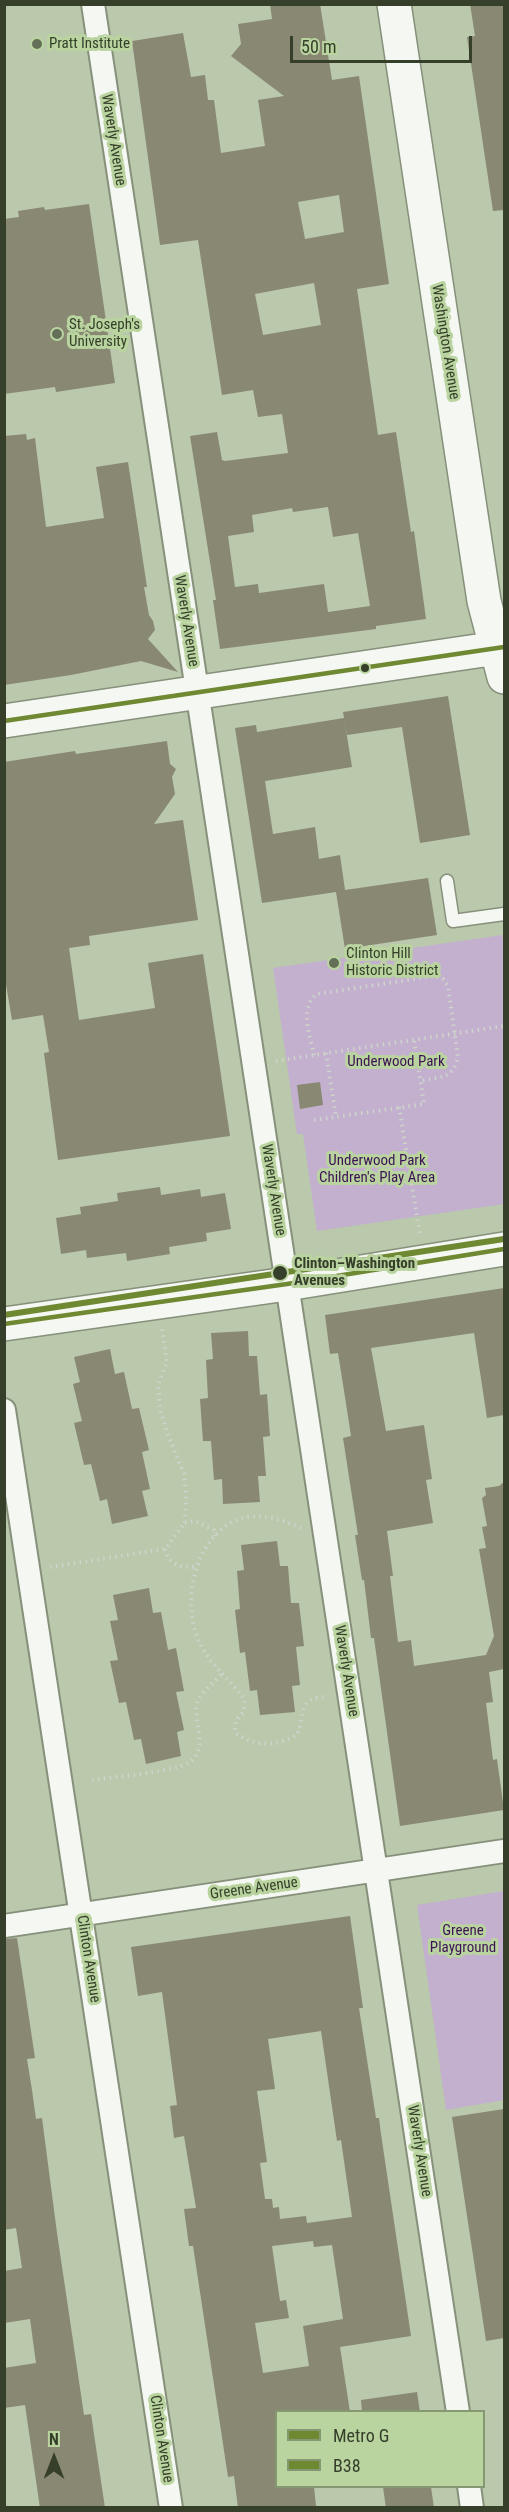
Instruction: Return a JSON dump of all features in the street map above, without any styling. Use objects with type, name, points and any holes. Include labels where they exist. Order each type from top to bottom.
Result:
[{"type":"main road","name":"Washington Avenue","points":[[394,4],[484,601],[502,657]]},
{"type":"main road","points":[[4,721],[196,691],[502,657]]},
{"type":"main road","points":[[4,1324],[287,1284],[504,1249]]},
{"type":"street","name":"Waverly Avenue","points":[[93,4],[458,2410]]},
{"type":"street","name":"Clinton Avenue","points":[[4,1410],[171,2508]]},
{"type":"street","name":"Greene Avenue","points":[[4,1926],[504,1851]]},
{"type":"street","points":[[469,2488],[472,2508]]},
{"type":"lane","points":[[447,881],[453,921],[504,914]]},
{"type":"path","points":[[314,1055],[306,1008],[309,1000],[316,994],[434,976],[443,980],[448,986],[458,1057],[456,1068],[447,1076],[420,1081]]},
{"type":"path","points":[[275,1061],[504,1026]]},
{"type":"path","points":[[314,1120],[424,1104],[414,1040]]},
{"type":"path","points":[[326,1053],[336,1117]]},
{"type":"path","points":[[399,1107],[425,1262]]},
{"type":"path","points":[[29,1570],[165,1549],[184,1523],[184,1474],[160,1409],[158,1384],[166,1363],[162,1329]]},
{"type":"path","points":[[306,1533],[290,1523],[273,1518],[244,1518],[227,1525],[215,1536],[197,1566],[190,1605],[196,1634],[214,1668],[245,1700],[243,1713],[236,1718],[235,1732],[244,1739],[258,1744],[288,1740],[297,1735],[306,1702],[311,1698],[326,1697]]},
{"type":"path","points":[[184,1523],[202,1523],[214,1530],[215,1536]]},
{"type":"path","points":[[165,1549],[167,1556],[181,1567],[197,1566]]},
{"type":"path","points":[[92,1780],[171,1768],[189,1763],[200,1744],[196,1710],[199,1698],[221,1674]]},
{"type":"green space","name":"Underwood Park","points":[[502,935],[504,948],[504,1204],[317,1231],[303,1134],[297,1134],[273,968]]},
{"type":"green space","name":"Greene Playground","points":[[504,1891],[504,2100],[446,2110],[417,1905]]},
{"type":"building","points":[[270,4],[320,4],[332,80],[359,76],[389,284],[357,289],[378,435],[396,432],[411,532],[414,531],[426,619],[376,626],[376,629],[220,649],[213,600],[216,600],[190,436],[217,432],[222,460],[225,461],[288,453],[282,414],[258,417],[253,390],[222,395],[198,240],[160,245],[132,41],[183,33],[191,77],[205,75],[208,100],[214,100],[221,153],[265,146],[258,100],[284,96],[231,56],[241,44],[238,24],[272,19]],"holes":[[[339,195],[344,232],[305,239],[298,202]],[[314,283],[321,325],[263,335],[255,294]],[[328,507],[333,537],[358,533],[370,606],[328,612],[324,584],[259,593],[258,584],[235,587],[228,536],[254,532],[252,515],[292,508],[293,512]]]},
{"type":"building","points":[[470,4],[504,4],[504,210],[493,211],[467,37],[475,36]]},
{"type":"building","name":"St. Joseph's University","points":[[89,204],[115,383],[56,392],[55,387],[4,394],[4,219],[19,217],[18,211]]},
{"type":"building","points":[[26,434],[27,440],[35,438],[46,527],[104,518],[96,467],[128,462],[147,587],[144,587],[149,615],[155,630],[148,639],[178,672],[141,661],[4,685],[4,436]]},
{"type":"building","points":[[448,696],[470,835],[420,843],[402,727],[347,735],[343,712]]},
{"type":"building","points":[[344,718],[352,767],[265,781],[273,834],[315,827],[319,859],[340,855],[345,890],[428,878],[437,935],[345,949],[336,892],[262,903],[235,728],[256,725],[257,732]]},
{"type":"building","points":[[167,741],[170,764],[176,769],[172,777],[175,794],[154,824],[183,820],[198,920],[89,936],[90,945],[69,948],[79,1020],[155,1008],[148,963],[203,954],[230,1136],[58,1160],[44,1053],[49,1052],[43,1015],[12,1020],[4,973],[4,762],[75,751],[76,754]]},
{"type":"building","points":[[320,1082],[323,1105],[300,1109],[297,1085]]},
{"type":"building","points":[[160,1187],[161,1195],[200,1189],[201,1197],[225,1193],[231,1229],[206,1233],[207,1241],[169,1247],[170,1254],[127,1261],[126,1253],[87,1258],[86,1250],[61,1254],[56,1218],[81,1214],[80,1207],[118,1201],[117,1193]]},
{"type":"building","points":[[504,1288],[504,1415],[487,1418],[474,1333],[371,1348],[386,1431],[424,1425],[432,1479],[426,1480],[433,1523],[387,1531],[398,1642],[411,1640],[414,1666],[486,1655],[494,1636],[479,1549],[486,1548],[482,1527],[487,1526],[482,1498],[486,1495],[485,1488],[499,1486],[504,1482],[504,1669],[489,1672],[493,1702],[486,1703],[493,1760],[497,1759],[504,1810],[400,1826],[374,1638],[371,1638],[364,1580],[362,1580],[355,1535],[358,1535],[343,1438],[351,1436],[338,1353],[330,1354],[325,1315]]},
{"type":"building","points":[[248,1331],[249,1356],[257,1356],[260,1395],[267,1394],[270,1436],[263,1437],[266,1476],[258,1476],[260,1502],[223,1504],[222,1479],[214,1480],[211,1441],[203,1441],[200,1399],[208,1398],[206,1360],[213,1359],[211,1333]]},
{"type":"building","points":[[110,1349],[115,1374],[124,1372],[132,1409],[139,1408],[149,1450],[142,1452],[150,1489],[142,1491],[148,1516],[112,1524],[107,1499],[100,1501],[91,1464],[84,1465],[74,1423],[82,1421],[73,1384],[80,1382],[74,1357]]},
{"type":"building","points":[[277,1541],[280,1566],[288,1566],[291,1603],[299,1603],[304,1646],[296,1647],[300,1685],[292,1686],[295,1712],[260,1715],[257,1690],[250,1691],[245,1652],[240,1653],[235,1610],[240,1609],[237,1571],[244,1570],[241,1545]]},
{"type":"building","points":[[149,1588],[153,1613],[161,1612],[168,1650],[176,1648],[184,1691],[176,1692],[184,1730],[177,1732],[181,1756],[146,1764],[141,1739],[134,1740],[126,1702],[119,1703],[110,1661],[118,1660],[110,1621],[118,1620],[113,1595]]},
{"type":"building","points":[[350,1916],[363,2008],[359,2008],[376,2118],[379,2118],[411,2336],[340,2347],[350,2410],[275,2410],[275,2488],[314,2488],[316,2506],[238,2508],[234,2476],[228,2477],[193,2246],[189,2246],[184,2209],[196,2208],[184,2136],[174,2138],[170,2106],[177,2105],[162,1992],[138,1996],[131,1947]],"holes":[[[321,2031],[337,2141],[341,2140],[352,2217],[307,2223],[306,2216],[280,2219],[279,2207],[273,2208],[272,2199],[265,2199],[260,2163],[267,2162],[257,2091],[275,2089],[268,2039]],[[313,2241],[314,2247],[332,2245],[343,2319],[303,2326],[309,2366],[263,2373],[255,2323],[289,2318],[286,2300],[280,2301],[272,2246]]]},
{"type":"building","points":[[17,1938],[35,2058],[27,2059],[36,2119],[42,2118],[84,2415],[91,2414],[105,2508],[40,2508],[25,2405],[4,2408],[4,2368],[36,2363],[30,2319],[4,2323],[4,2271],[22,2268],[16,2228],[4,2230],[4,1939]]},
{"type":"building","points":[[504,2109],[504,2338],[486,2341],[452,2117]]},
{"type":"building","points":[[417,2392],[420,2410],[362,2410],[361,2400]]},
{"type":"building","points":[[383,2488],[431,2488],[434,2508],[386,2508]]},
{"type":"metro line","name":"G","points":[[4,1315],[504,1239]]},
{"type":"transit line","name":"B38","points":[[4,721],[504,647]]},
{"type":"transit line","name":"B38","points":[[4,1324],[287,1284],[504,1249]]},
{"type":"place","name":"Pratt Institute","points":[[37,44]]},
{"type":"place","name":"St. Joseph's University","points":[[57,334]]},
{"type":"place","name":"Clinton Hill Historic District","points":[[334,963]]},
{"type":"place","name":"Clinton–Washington Avenues","points":[[280,1273]]},
{"type":"park label","name":"Underwood Park Children's Play Area","points":[[377,1170]]}]
